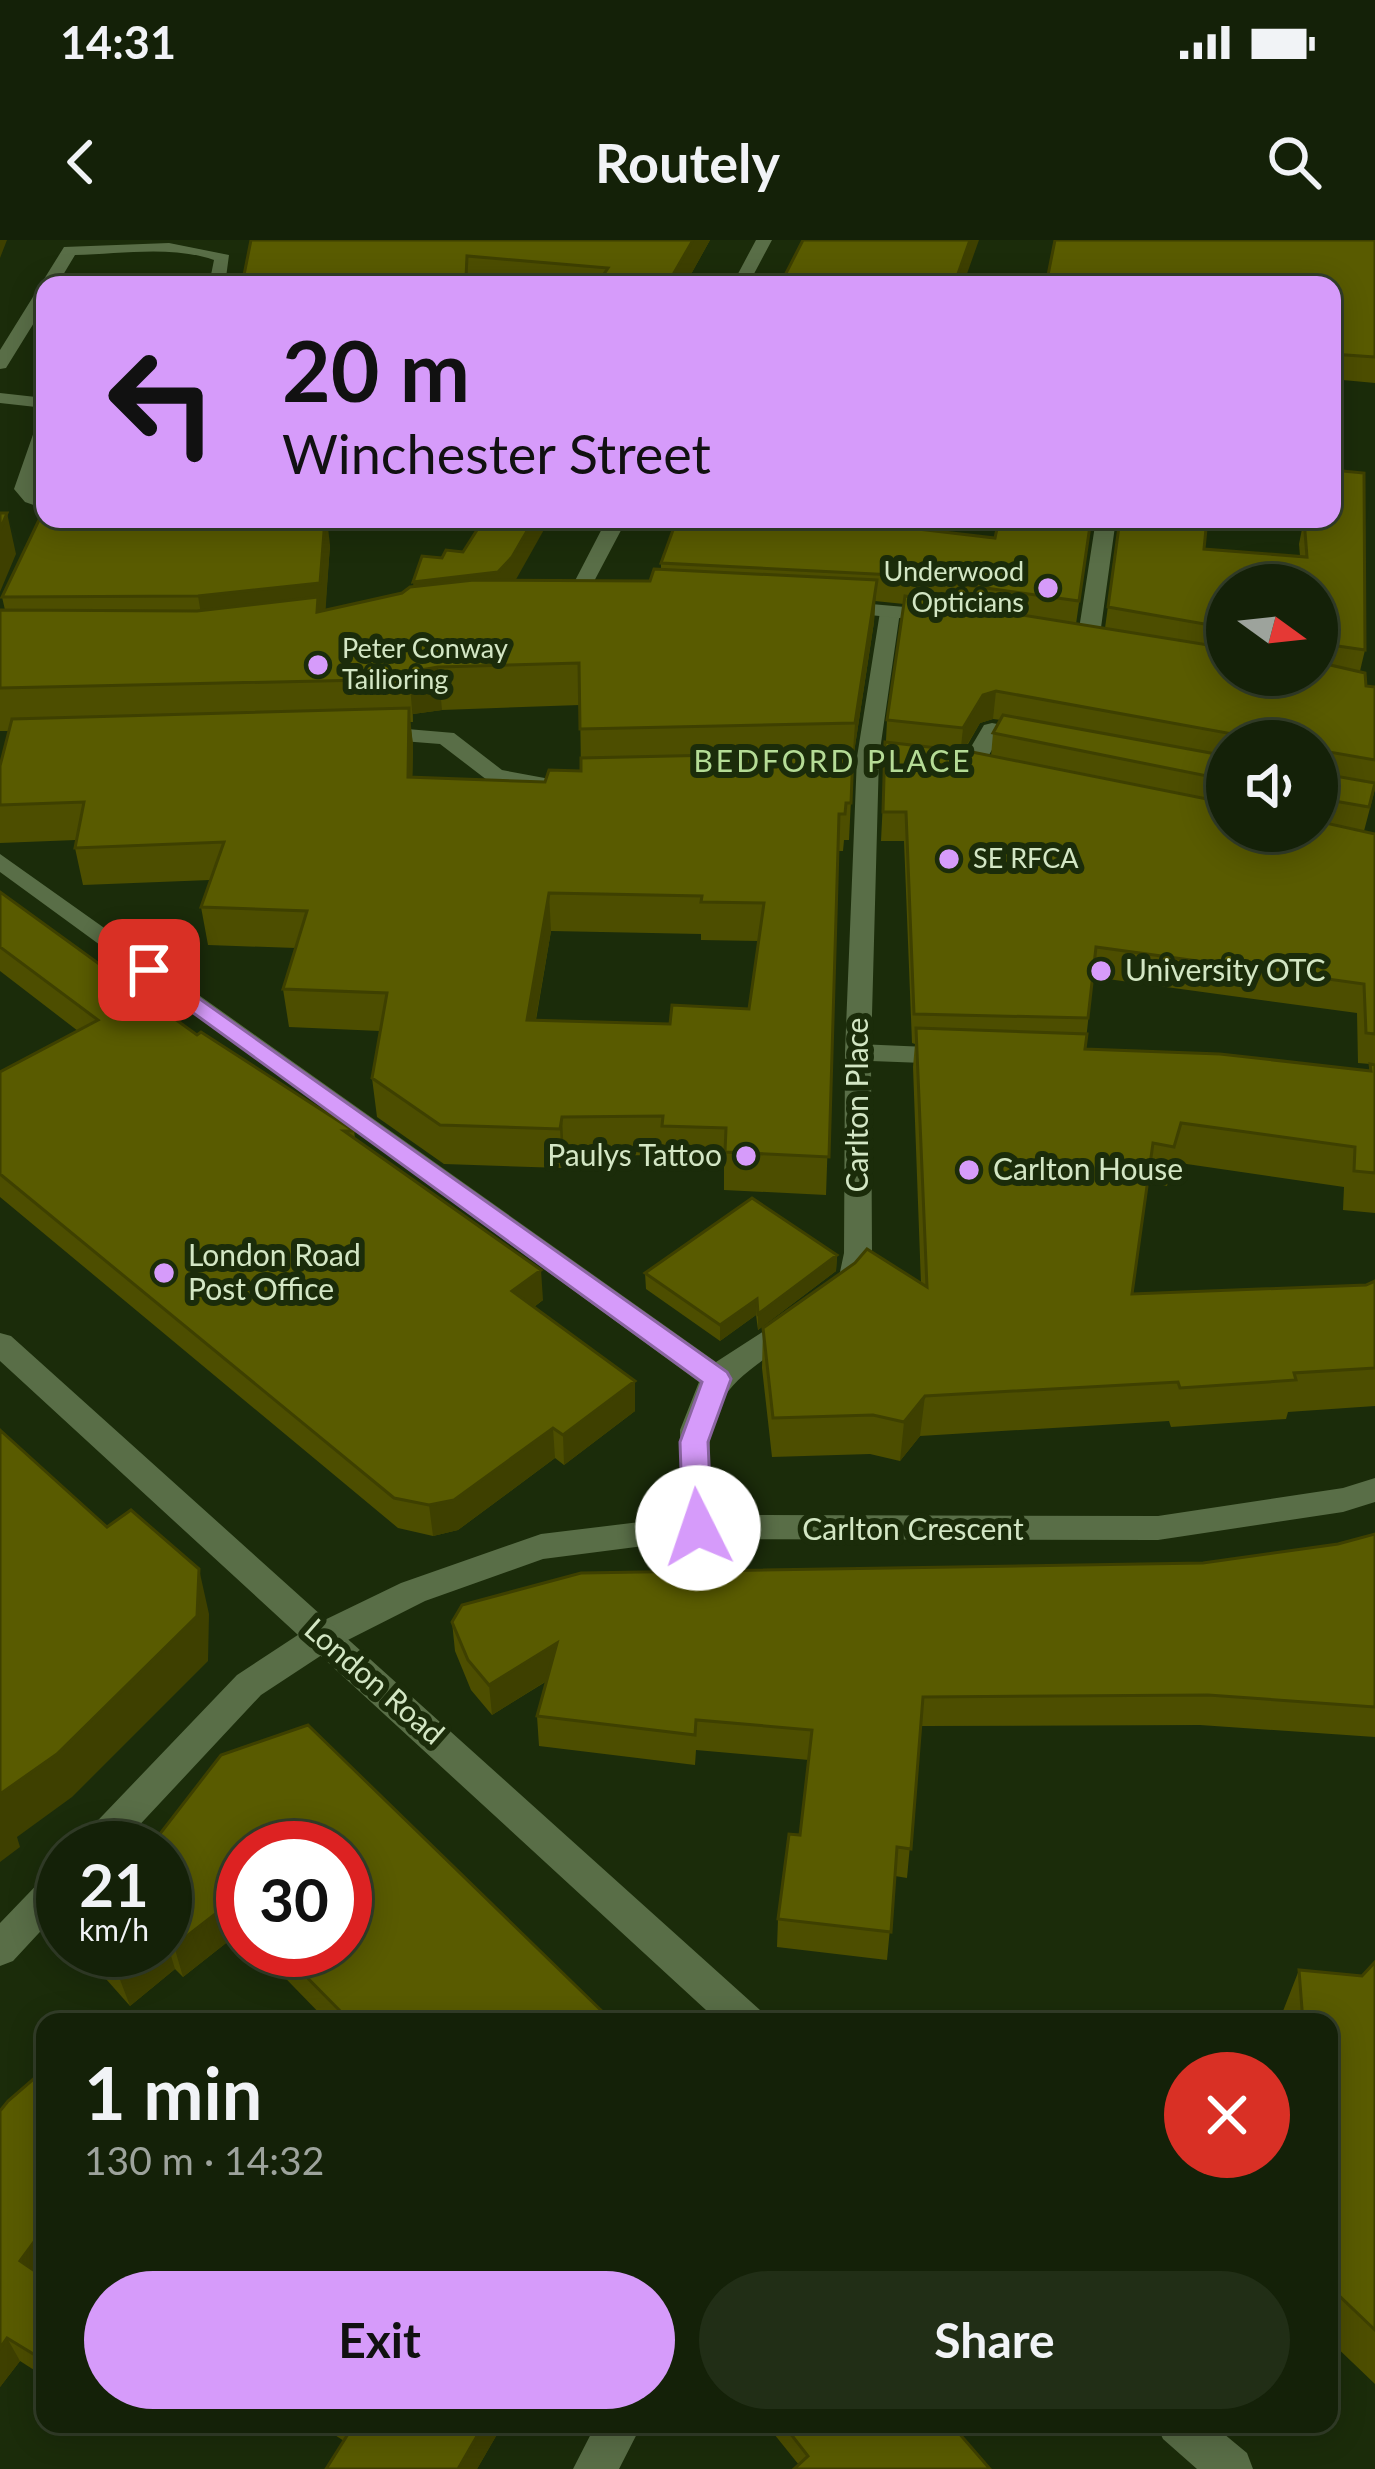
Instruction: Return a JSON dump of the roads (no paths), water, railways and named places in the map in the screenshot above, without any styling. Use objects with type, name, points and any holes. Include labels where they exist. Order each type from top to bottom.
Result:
[{"type":"street","points":[[745,276],[764,240]]},
{"type":"street","points":[[54,276],[70,250],[147,249],[211,252],[223,258],[219,276]]},
{"type":"street","points":[[0,364],[36,306]]},
{"type":"street","points":[[0,398],[36,402]]},
{"type":"street","points":[[36,453],[24,489],[36,500]]},
{"type":"street","points":[[575,600],[612,528]]},
{"type":"street","points":[[1104,528],[1078,640],[1112,646]]},
{"type":"street","points":[[807,605],[965,620]]},
{"type":"street","name":"Carlton Place","points":[[717,1379],[840,1292],[854,1275],[866,767],[890,612]]},
{"type":"street","points":[[969,769],[992,730],[1063,743]]},
{"type":"street","points":[[346,734],[446,738],[495,776],[554,783]]},
{"type":"street","points":[[941,764],[1016,778]]},
{"type":"street","points":[[0,861],[717,1379],[694,1442],[698,1528]]},
{"type":"street","points":[[858,1052],[976,1057]]},
{"type":"street","name":"London Road","points":[[0,1344],[736,2013]]},
{"type":"street","name":"Carlton Crescent","points":[[121,1821],[249,1685],[322,1637],[413,1592],[541,1547],[698,1528],[1158,1528],[1343,1500],[1375,1490]]},
{"type":"street","points":[[0,1949],[36,1911]]},
{"type":"street","points":[[595,2469],[615,2433]]},
{"type":"street","points":[[1189,2433],[1231,2469]]},
{"type":"place","name":"Underwood Opticians","points":[[1048,588]]},
{"type":"place","name":"Peter Conway Tailioring","points":[[318,665]]},
{"type":"place","name":"SE RFCA","points":[[949,859]]},
{"type":"place","name":"University OTC","points":[[1101,971]]},
{"type":"place","name":"Paulys Tattoo","points":[[746,1156]]},
{"type":"place","name":"Carlton House","points":[[969,1170]]},
{"type":"place","name":"London Road Post Office","points":[[164,1273]]},
{"type":"district","name":"BEDFORD PLACE","points":[[833,762]]}]
